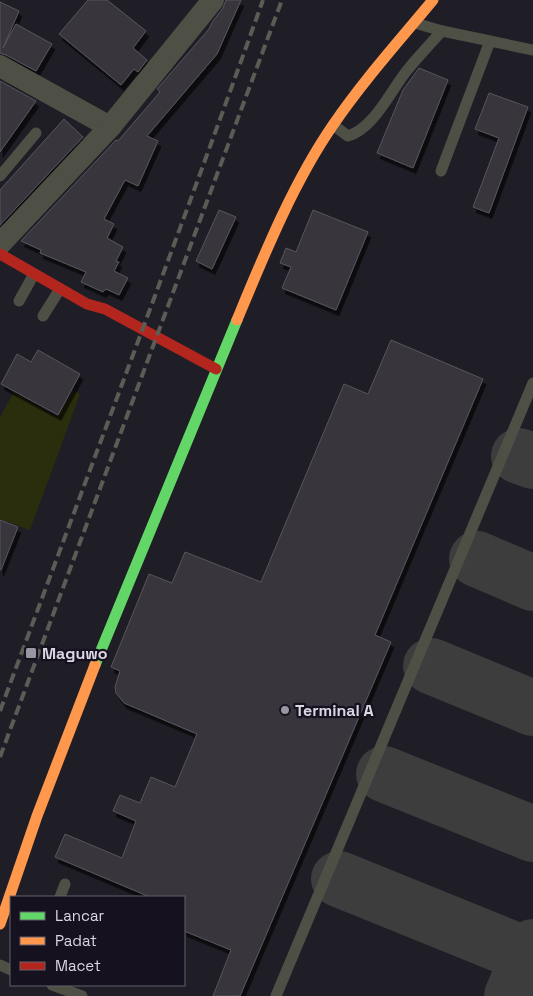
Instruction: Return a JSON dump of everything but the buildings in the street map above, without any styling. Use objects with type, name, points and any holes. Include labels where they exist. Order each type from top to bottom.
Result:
[{"type":"street","points":[[0,244],[110,127],[213,0]]},
{"type":"street","points":[[0,924],[37,816],[82,697],[226,342],[266,249],[314,155],[333,125],[370,75],[433,0]]},
{"type":"street","points":[[0,66],[110,127]]},
{"type":"street","points":[[0,254],[87,304],[101,317],[214,374]]},
{"type":"street","points":[[185,360],[208,353],[226,342]]},
{"type":"street","points":[[199,384],[202,402]]},
{"type":"lane","points":[[414,23],[442,31],[533,50]]},
{"type":"lane","points":[[333,125],[348,136],[357,133],[370,122],[408,69],[442,31]]},
{"type":"lane","points":[[441,171],[490,41]]},
{"type":"lane","points":[[0,176],[36,133]]},
{"type":"lane","points":[[19,301],[34,274]]},
{"type":"lane","points":[[44,316],[60,289]]},
{"type":"lane","points":[[276,996],[533,382]]},
{"type":"lane","points":[[60,896],[65,884]]},
{"type":"lane","points":[[55,986],[82,996]]},
{"type":"green space","points":[[72,390],[80,394],[30,530],[0,519],[0,417],[14,392],[57,417]]},
{"type":"taxiway","points":[[519,456],[533,461]]},
{"type":"taxiway","points":[[477,559],[533,583]]},
{"type":"taxiway","points":[[431,666],[533,708]]},
{"type":"taxiway","points":[[384,774],[533,834]]},
{"type":"taxiway","points":[[339,879],[529,956]]},
{"type":"taxiway","points":[[512,996],[533,947]]},
{"type":"railway","points":[[0,711],[166,267],[263,0]]},
{"type":"railway","points":[[0,757],[282,0]]},
{"type":"traffic: fast","points":[[95,665],[237,320]]},
{"type":"traffic: slow","points":[[237,320],[280,220],[318,147],[356,93],[433,0]]},
{"type":"traffic: slow","points":[[0,924],[37,816],[95,665]]},
{"type":"traffic: jam","points":[[0,254],[87,304],[105,309],[216,369]]},
{"type":"place","name":"Maguwo","points":[[31,653]]},
{"type":"place","name":"Terminal A","points":[[285,710]]}]
